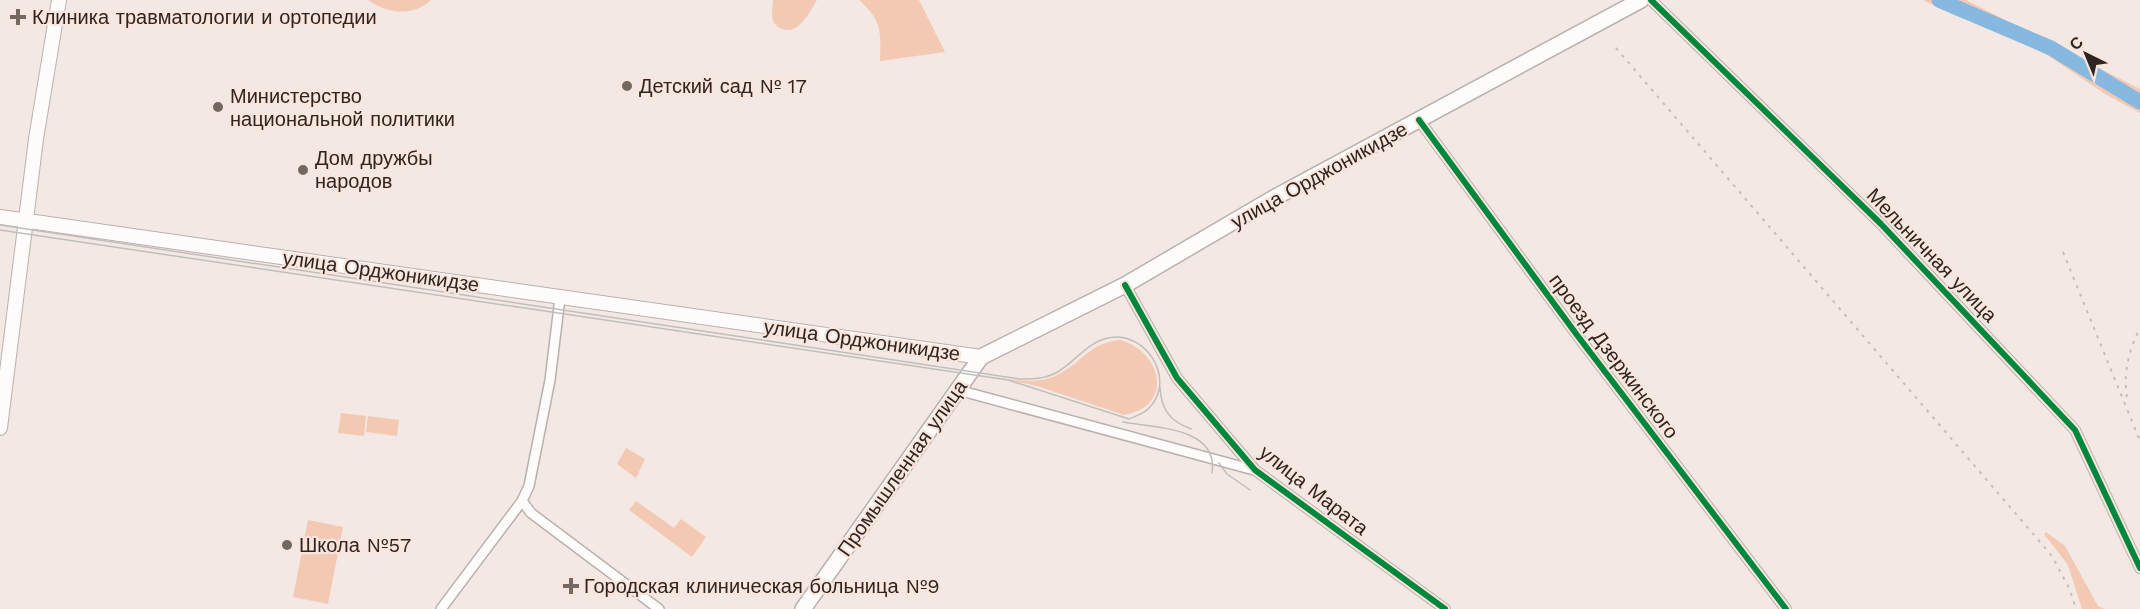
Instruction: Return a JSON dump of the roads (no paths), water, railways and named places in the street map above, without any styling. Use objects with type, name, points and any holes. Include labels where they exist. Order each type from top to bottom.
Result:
[{"type":"main road","points":[[0,428],[36,139],[59,0]]},
{"type":"main road","name":"улица Орджоникидзе","points":[[0,217],[981,357],[1125,285],[1272,199],[1641,0]]},
{"type":"main road","name":"Промышленная улица","points":[[803,609],[981,357]]},
{"type":"street","name":"Мельничная улица","points":[[1651,0],[1881,224],[2075,430],[2140,568]]},
{"type":"street","name":"проезд Дзержинского","points":[[1419,120],[1577,335],[1786,609]]},
{"type":"street","name":"улица Марата","points":[[1125,285],[1178,378],[1255,471],[1445,609]]},
{"type":"street","points":[[441,609],[522,501],[529,486],[550,380],[560,298]]},
{"type":"street","points":[[958,390],[1255,471]]},
{"type":"street","points":[[522,501],[531,513],[659,609]]},
{"type":"waterway","points":[[1939,0],[2051,48],[2140,102]]},
{"type":"tram line","points":[[0,225],[1020,379],[1052,375],[1092,345],[1108,338],[1118,337],[1141,345],[1149,354],[1156,364],[1159,387],[1156,398],[1149,408],[1129,419],[1008,380],[0,230]]},
{"type":"tram line","points":[[1160,387],[1162,402],[1168,414],[1191,429]]},
{"type":"tram line","points":[[1123,422],[1182,432],[1195,438],[1206,446],[1211,458],[1212,473]]},
{"type":"tram line","points":[[1219,463],[1227,474],[1250,490]]},
{"type":"railway","points":[[1616,48],[2052,556],[2070,590],[2076,609]]},
{"type":"railway","points":[[2063,252],[2140,441]]},
{"type":"railway","points":[[2127,397],[2128,362],[2140,328]]},
{"type":"place","name":"Клиника травматологии и ортопедии","points":[[18,17]]},
{"type":"place","name":"Детский сад № 17","points":[[627,86]]},
{"type":"place","name":"Министерство национальной политики","points":[[218,107]]},
{"type":"place","name":"Дом дружбы народов","points":[[303,170]]},
{"type":"place","name":"Школа №57","points":[[287,545]]},
{"type":"place","name":"Городская клиническая больница №9","points":[[571,586]]}]
